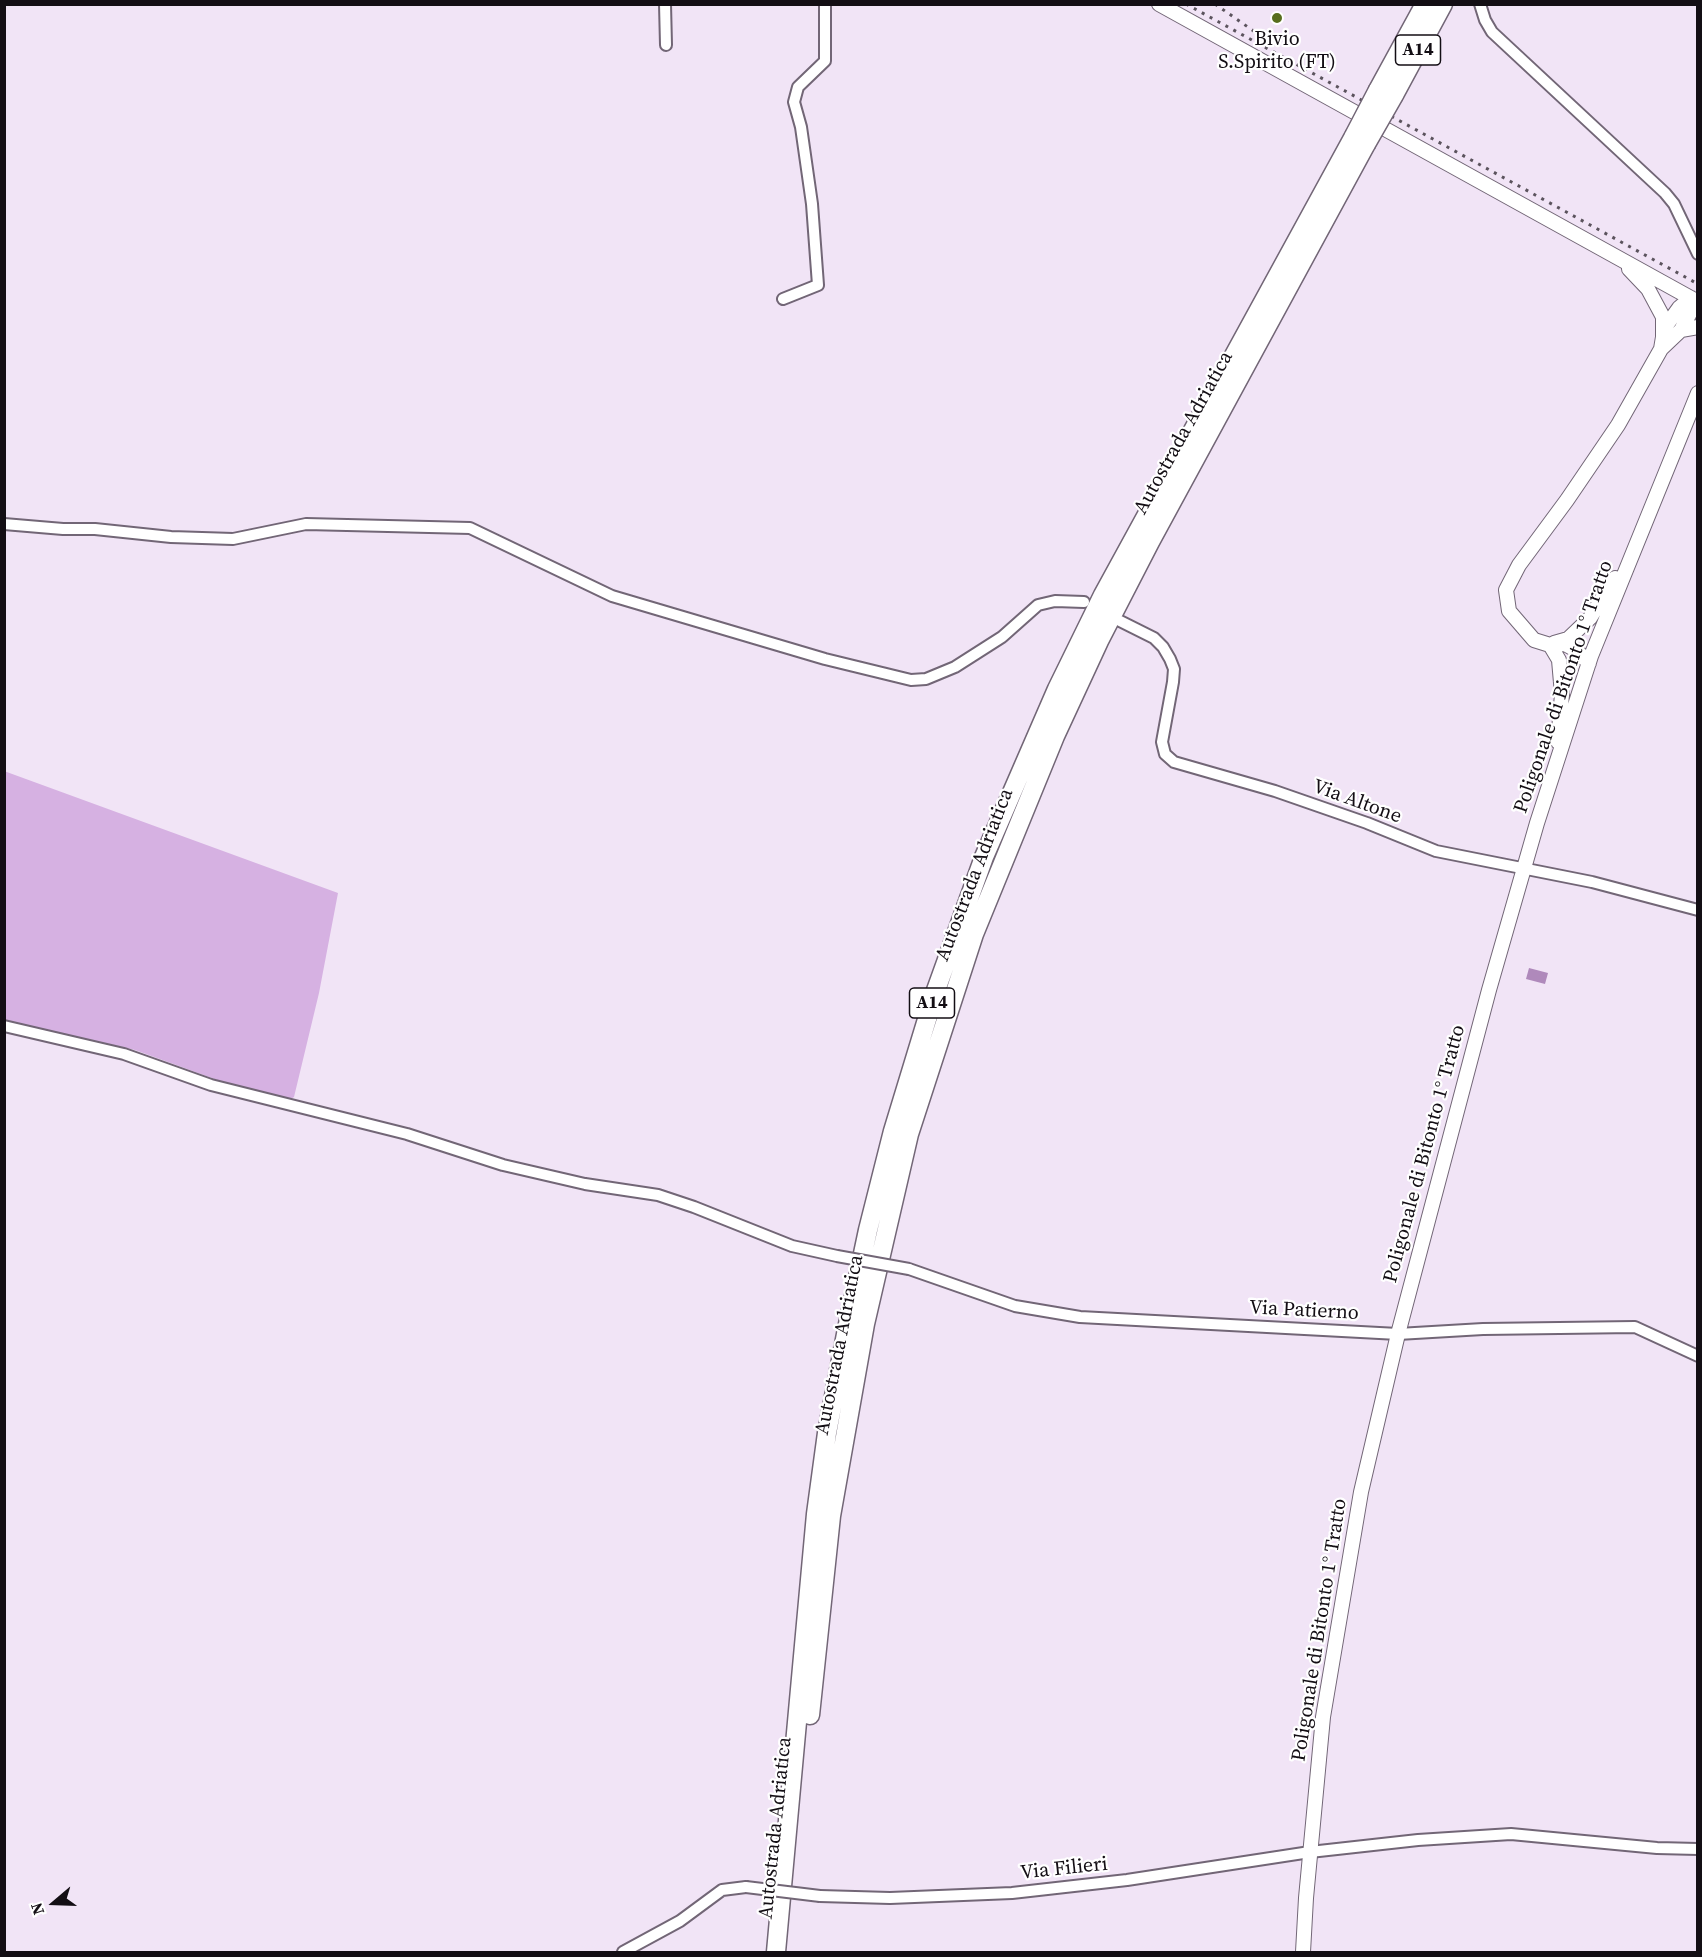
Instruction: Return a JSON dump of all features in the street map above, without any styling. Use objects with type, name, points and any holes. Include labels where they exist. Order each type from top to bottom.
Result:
[{"type":"highway","name":"Autostrada Adriatica","points":[[1386,92],[1425,4]]},
{"type":"highway","name":"Autostrada Adriatica","points":[[787,1953],[831,1516],[844,1432],[865,1324],[909,1134],[974,934],[1054,736],[1099,641],[1360,140],[1386,92],[1443,4]]},
{"type":"highway","name":"Autostrada Adriatica","points":[[776,1953],[815,1526],[827,1433],[868,1230],[893,1131],[932,1004],[984,857],[1102,595],[1360,140]]},
{"type":"main road","points":[[1159,4],[1694,300]]},
{"type":"main road","points":[[1620,259],[1648,289],[1663,317],[1661,349]]},
{"type":"main road","points":[[1589,663],[1571,660],[1550,645],[1534,640],[1509,611],[1506,590],[1519,566],[1618,425],[1661,349],[1681,330],[1694,300]]},
{"type":"main road","points":[[1663,330],[1679,308],[1694,300]]},
{"type":"main road","points":[[1681,330],[1698,327]]},
{"type":"main road","name":"Poligonale di Bitonto 1° Tratto","points":[[1303,1953],[1323,1717],[1361,1492],[1398,1335],[1489,990],[1555,767],[1589,663],[1698,393]]},
{"type":"main road","points":[[1550,645],[1568,639],[1590,618],[1634,548]]},
{"type":"main road","points":[[1550,645],[1559,660],[1562,694],[1555,767]]},
{"type":"street","points":[[665,4],[666,45]]},
{"type":"street","points":[[783,299],[818,285],[812,204],[801,128],[794,102],[798,87],[825,61],[825,4]]},
{"type":"street","points":[[1480,4],[1492,32],[1665,193],[1674,204],[1698,254]]},
{"type":"street","points":[[4,524],[63,530],[95,529],[171,537],[233,539],[306,524],[470,528],[612,596],[825,659],[911,680],[926,679],[955,667],[1002,637],[1038,605],[1055,601],[1084,602]]},
{"type":"street","name":"Via Altone","points":[[1120,621],[1154,638],[1163,647],[1174,669],[1162,742],[1164,754],[1174,762],[1336,812],[1436,851],[1592,882],[1698,910]]},
{"type":"street","name":"Via Patierno","points":[[4,1026],[124,1054],[211,1085],[407,1134],[503,1165],[585,1184],[658,1195],[792,1246],[909,1269],[1014,1306],[1080,1317],[1398,1335],[1483,1329],[1635,1327],[1698,1356]]},
{"type":"street","name":"Via Filieri","points":[[623,1953],[680,1921],[722,1890],[746,1887],[820,1896],[890,1898],[1012,1893],[1127,1880],[1310,1852],[1418,1840],[1511,1834],[1657,1848],[1698,1849]]},
{"type":"shaded area","points":[[4,771],[338,893],[319,993],[294,1097],[286,1102],[231,1085],[135,1050],[5,1020]]},
{"type":"shaded area","points":[[1529,968],[1548,973],[1545,984],[1526,979]]},
{"type":"railway","points":[[1186,4],[1698,284]]},
{"type":"railway","points":[[1215,4],[1265,39]]},
{"type":"place","name":"Bivio S.Spirito (FT)","points":[[1277,18]]}]
